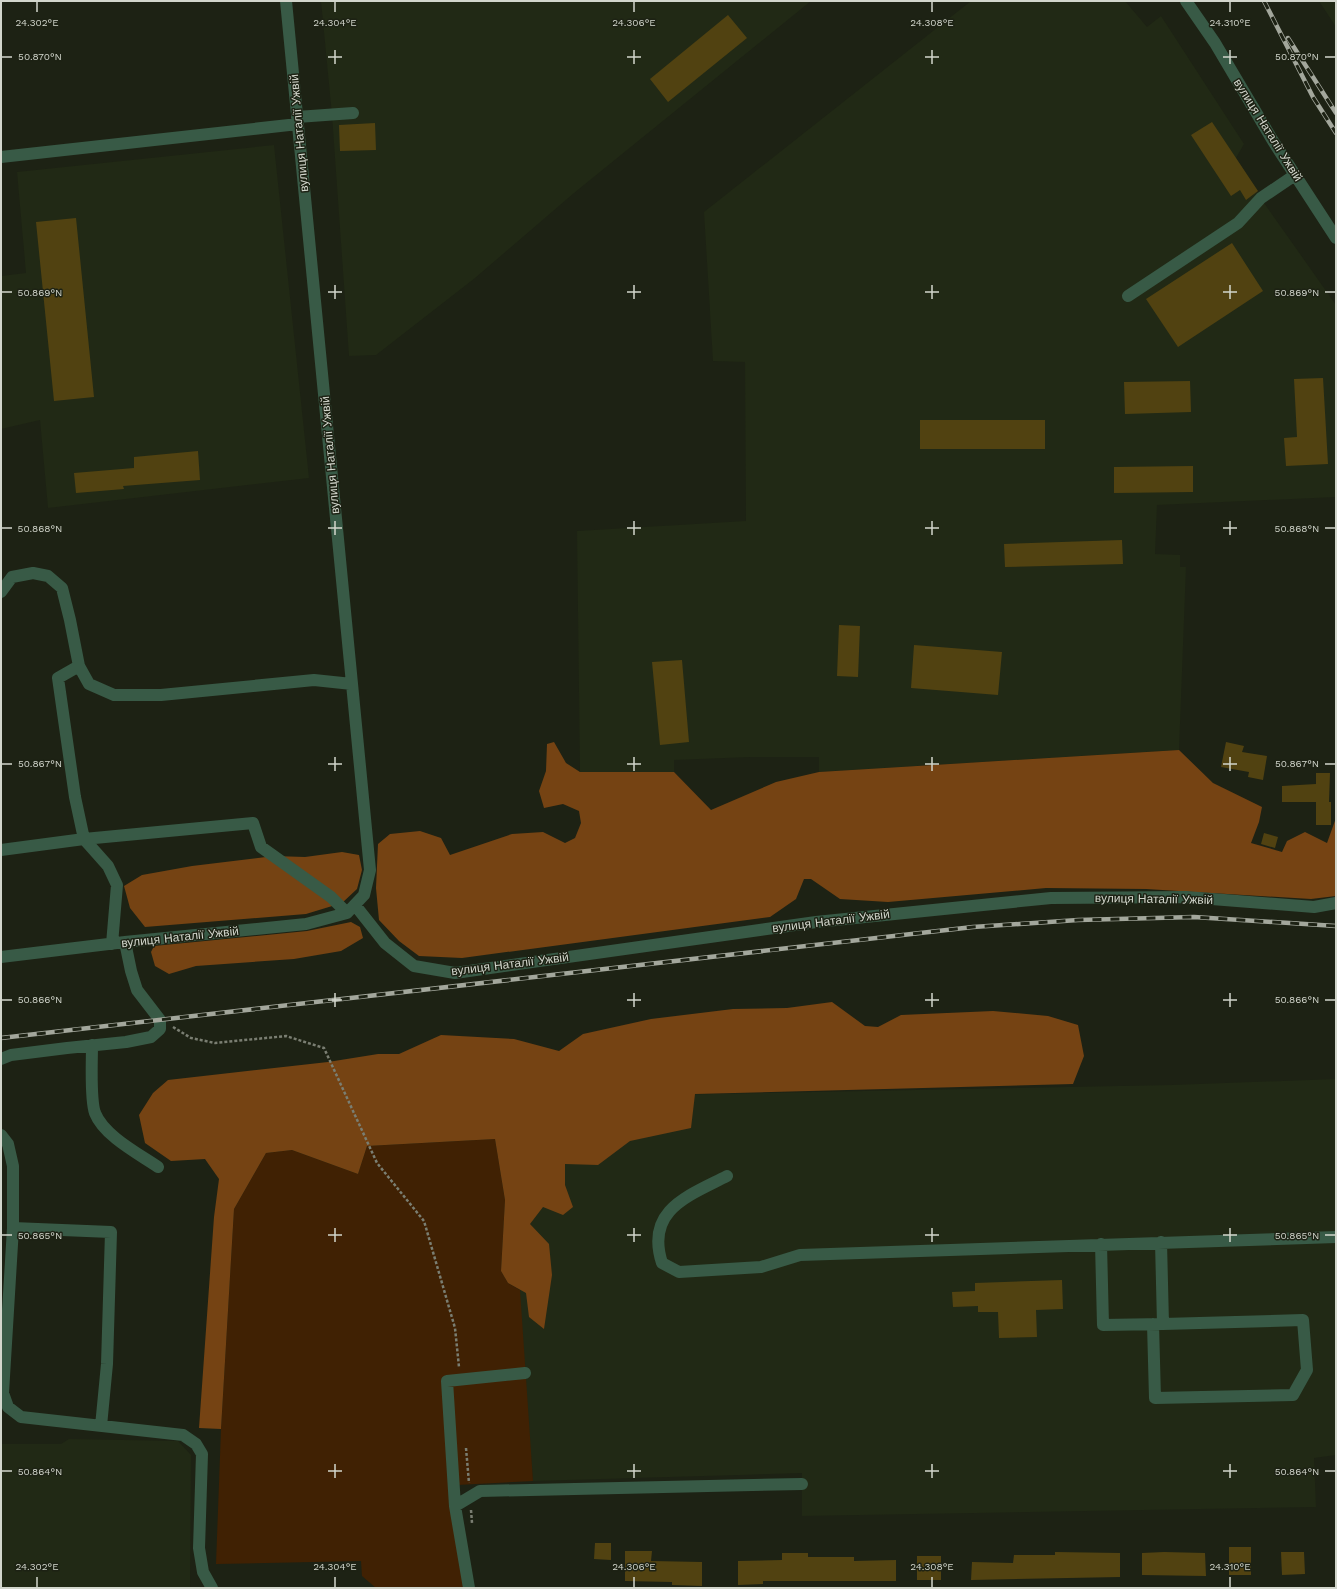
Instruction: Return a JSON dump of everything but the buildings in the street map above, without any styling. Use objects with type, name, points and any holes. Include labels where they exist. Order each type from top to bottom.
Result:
[{"type":"street","name":"вулиця Наталії Ужвій","points":[[1,957],[125,942],[306,924],[351,909],[364,896],[370,870],[286,1]]},
{"type":"street","name":"вулиця Наталії Ужвій","points":[[1186,1],[1215,43],[1273,141],[1336,238]]},
{"type":"street","points":[[1,157],[353,113]]},
{"type":"street","points":[[1128,296],[1238,223],[1260,198],[1295,175]]},
{"type":"street","points":[[1,592],[12,577],[33,573],[48,576],[62,588],[79,666],[89,684],[114,695],[160,695],[314,680],[352,684]]},
{"type":"street","points":[[79,666],[58,678],[75,797],[84,839],[108,866],[117,885],[112,944]]},
{"type":"street","points":[[1,850],[84,839],[253,823],[261,847],[351,909]]},
{"type":"street","name":"вулиця Наталії Ужвій","points":[[351,909],[385,943],[414,966],[455,973],[816,922],[1050,898],[1186,897],[1314,907],[1336,903]]},
{"type":"street","points":[[1,1059],[11,1055],[126,1042],[151,1037],[160,1029],[160,1020],[137,990],[130,971],[125,942]]},
{"type":"street","points":[[92,1045],[92,1084],[96,1114],[113,1138],[158,1167]]},
{"type":"street","points":[[1,1135],[8,1144],[12,1166],[13,1228],[3,1393],[8,1407],[21,1417],[183,1435],[196,1444],[202,1454],[200,1548],[204,1572],[212,1588]]},
{"type":"street","points":[[727,1176],[677,1202],[660,1224],[657,1248],[662,1263],[679,1272],[760,1267],[800,1255],[1336,1237]]},
{"type":"street","points":[[13,1228],[111,1232],[107,1364],[100,1426]]},
{"type":"street","points":[[1101,1244],[1103,1325],[1158,1324],[1303,1320],[1307,1370],[1293,1396],[1155,1398],[1158,1324],[1161,1242]]},
{"type":"street","points":[[469,1588],[455,1506],[447,1381],[525,1373]]},
{"type":"street","points":[[455,1506],[480,1491],[535,1488],[802,1484]]},
{"type":"path","points":[[160,1020],[191,1038],[215,1043],[286,1036],[324,1048],[377,1163],[424,1221],[455,1328],[460,1379]]},
{"type":"path","points":[[465,1442],[473,1527]]},
{"type":"shaded area","points":[[321,1],[811,1],[574,193],[475,278],[376,355],[349,356],[332,115]]},
{"type":"shaded area","points":[[971,1],[1125,1],[1147,27],[1161,16],[1244,144],[1236,158],[1258,192],[1257,193],[1336,305],[1336,497],[1157,505],[1155,554],[1180,555],[1180,567],[1186,567],[1179,750],[819,772],[819,757],[750,757],[674,760],[674,772],[580,772],[577,531],[746,521],[745,362],[713,361],[704,212]]},
{"type":"shaded area","points":[[1319,1],[1336,1],[1336,27]]},
{"type":"shaded area","points":[[274,145],[309,478],[48,508],[40,420],[1,429],[1,276],[26,273],[17,172]]},
{"type":"shaded area","points":[[554,742],[566,763],[580,772],[674,772],[711,810],[776,782],[819,772],[1179,750],[1213,783],[1262,807],[1259,822],[1251,843],[1282,852],[1287,841],[1305,832],[1327,843],[1336,818],[1336,896],[1311,899],[1146,889],[1046,888],[888,902],[840,899],[811,879],[804,879],[796,899],[770,917],[462,958],[419,956],[399,941],[379,920],[376,888],[378,844],[390,834],[420,831],[441,838],[450,855],[512,834],[543,832],[565,843],[575,838],[581,823],[579,811],[563,804],[544,808],[539,791],[546,771],[547,744]]},
{"type":"shaded area","points":[[342,852],[359,855],[362,870],[357,889],[342,903],[306,914],[145,927],[130,908],[124,886],[142,875],[192,866],[274,856],[305,857]]},
{"type":"shaded area","points":[[351,922],[360,927],[363,938],[341,951],[294,959],[196,966],[169,974],[155,966],[151,952],[154,946],[307,931]]},
{"type":"shaded area","points":[[832,1002],[865,1026],[878,1027],[901,1015],[993,1011],[1048,1016],[1078,1025],[1084,1056],[1073,1084],[695,1094],[691,1128],[630,1141],[598,1165],[565,1164],[565,1185],[573,1207],[563,1215],[543,1207],[530,1224],[549,1244],[552,1275],[544,1329],[529,1317],[526,1293],[508,1283],[501,1271],[505,1200],[495,1139],[367,1146],[358,1174],[292,1150],[266,1153],[234,1209],[221,1429],[199,1428],[214,1217],[219,1179],[205,1159],[171,1161],[145,1143],[139,1115],[153,1093],[168,1080],[328,1062],[378,1054],[399,1054],[441,1035],[514,1039],[559,1051],[583,1034],[651,1019],[733,1009],[787,1008]]},
{"type":"shaded area","points":[[1336,1079],[1336,1455],[1314,1458],[1316,1507],[802,1516],[802,1473],[533,1481],[523,1359],[510,1098],[1172,1085]]},
{"type":"shaded area","points":[[495,1139],[505,1200],[501,1271],[508,1283],[520,1290],[533,1481],[457,1485],[463,1588],[376,1588],[362,1576],[361,1561],[216,1564],[221,1429],[234,1209],[266,1153],[292,1150],[358,1174],[367,1146]]},
{"type":"shaded area","points":[[69,1439],[178,1441],[191,1455],[190,1588],[1,1588],[1,1444],[61,1444]]},
{"type":"railway","points":[[1264,1],[1313,97],[1336,133]]},
{"type":"railway","points":[[1288,38],[1336,113]]},
{"type":"railway","points":[[1,1038],[973,927],[1078,920],[1194,917],[1336,926]]}]
